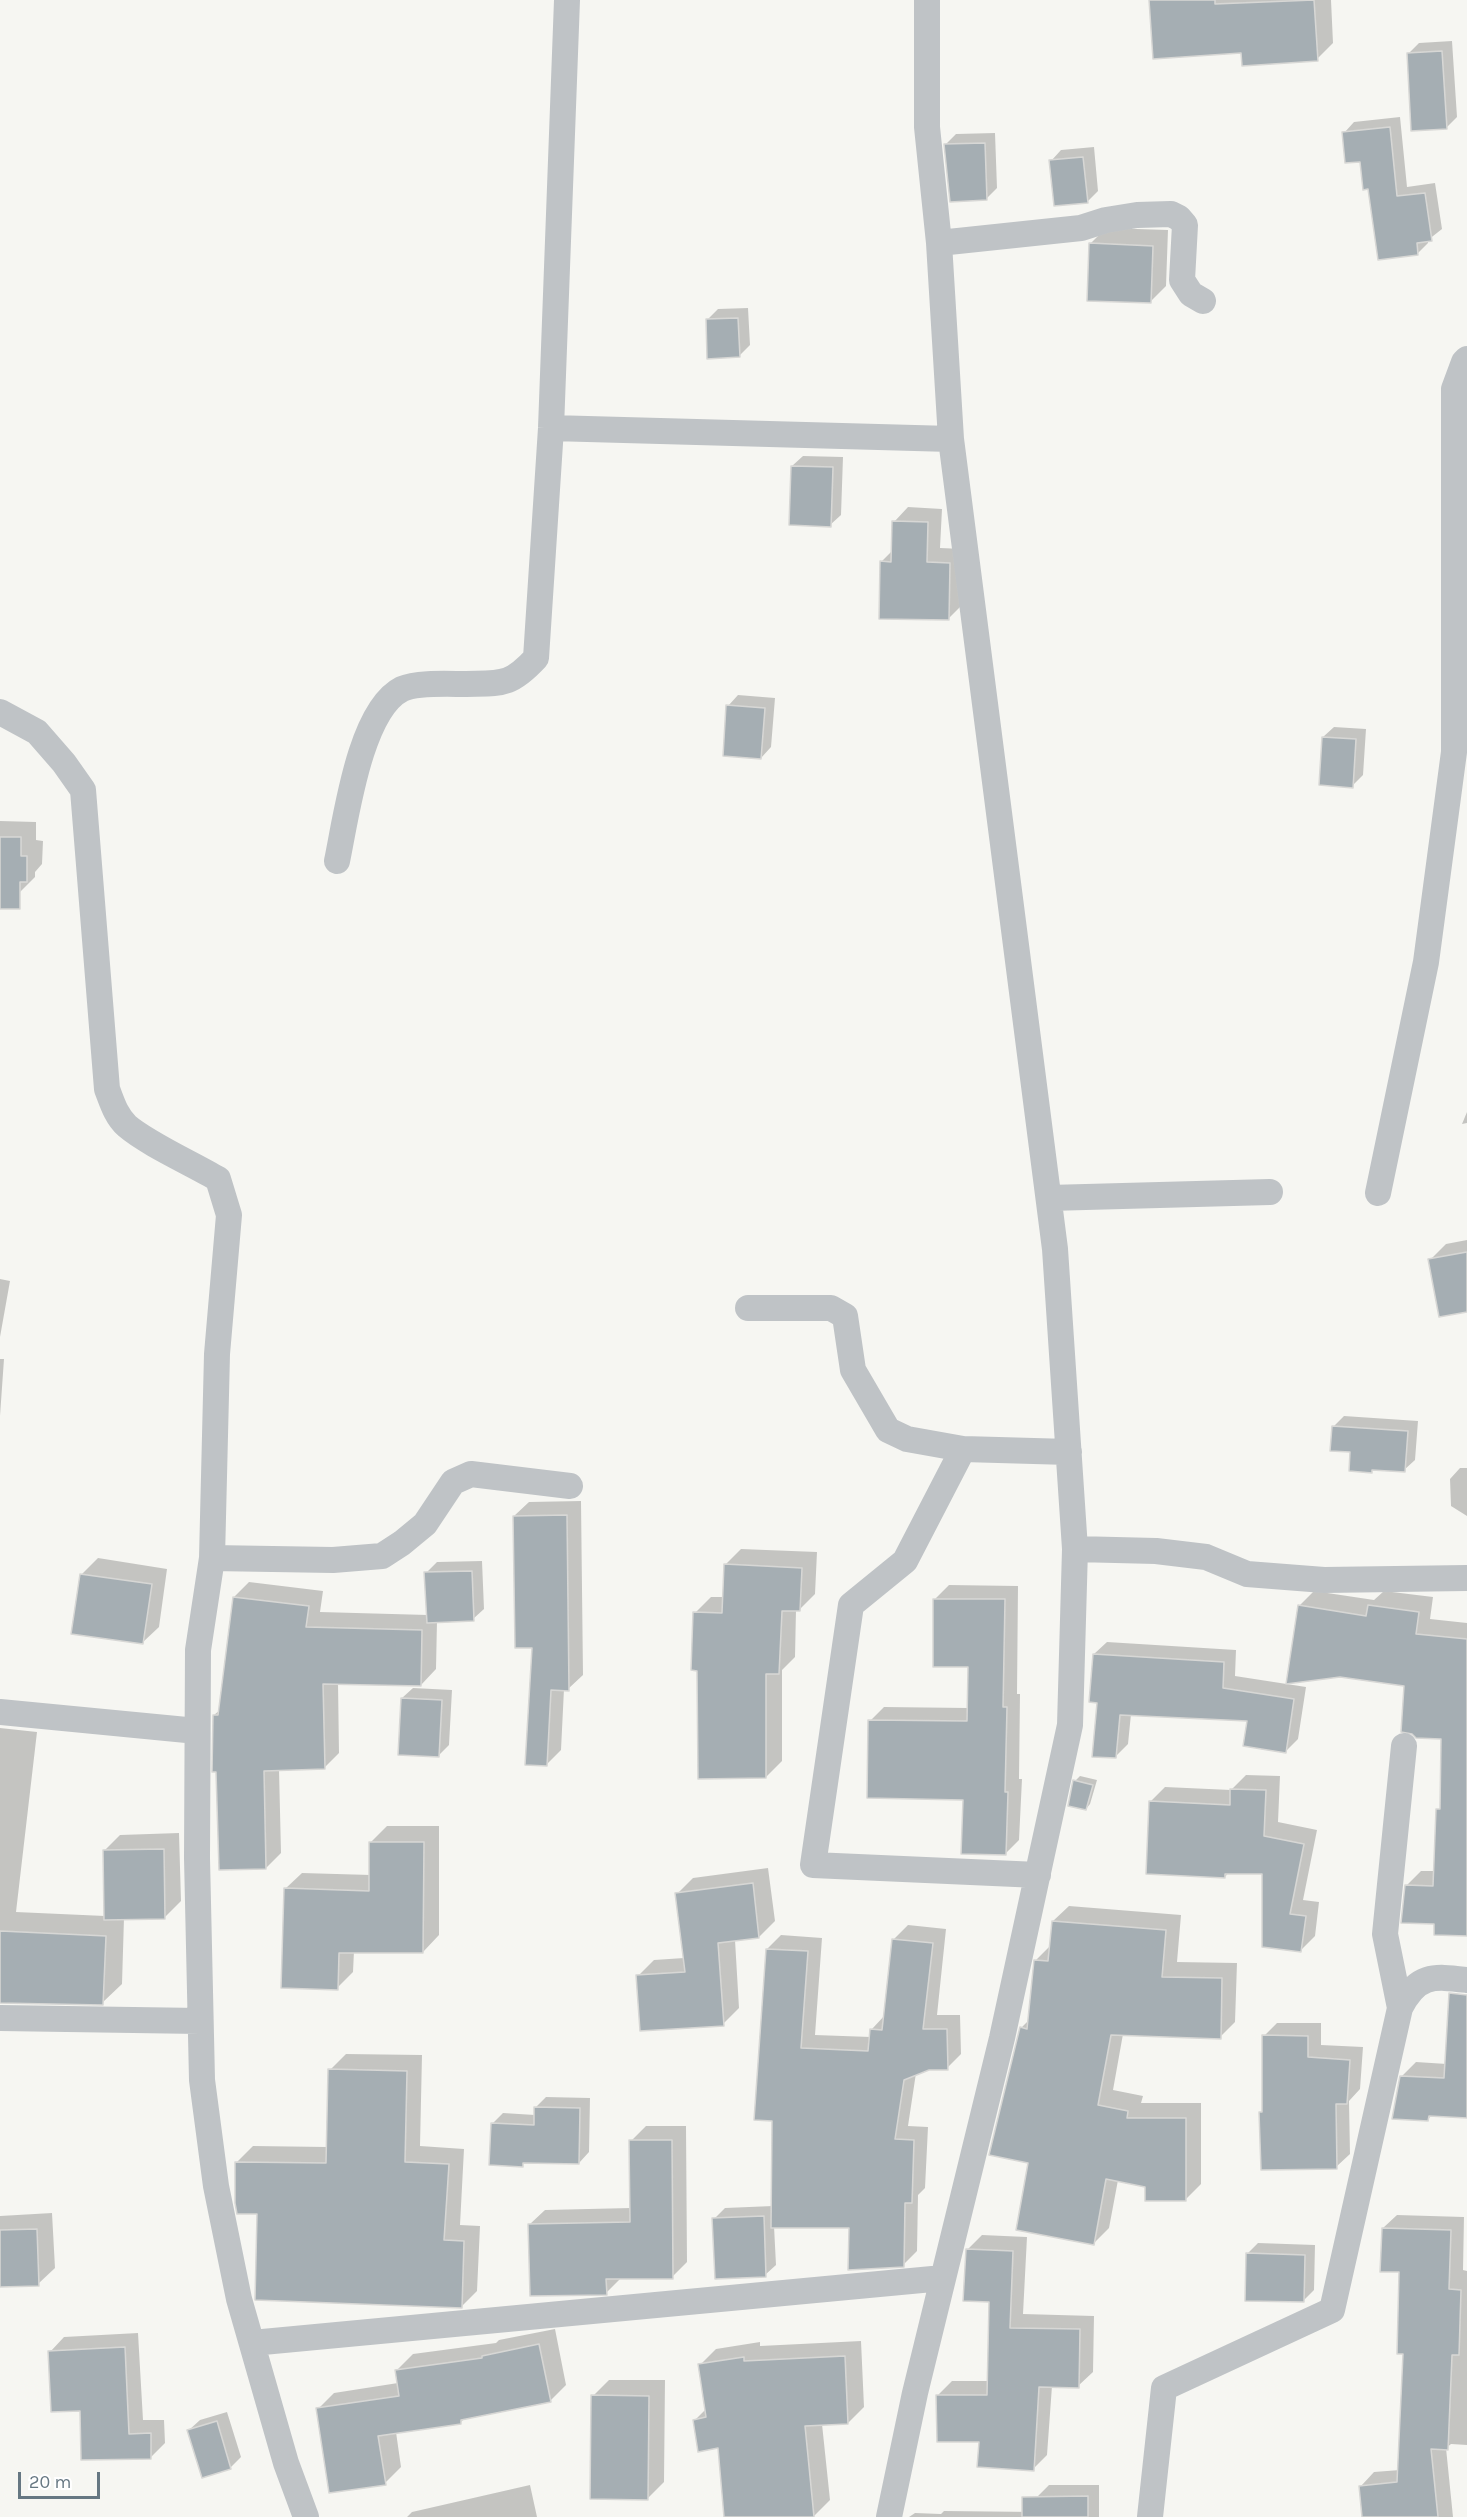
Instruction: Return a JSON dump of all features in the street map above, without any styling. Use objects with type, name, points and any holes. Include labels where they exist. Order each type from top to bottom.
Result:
[{"type":"street","points":[[337,861],[361,749],[390,698],[404,688],[502,682],[519,676],[536,658],[551,428],[567,0]]},
{"type":"street","points":[[889,2517],[915,2393],[1002,2038],[1070,1725],[1075,1549],[1055,1249],[951,439],[939,243],[927,127],[927,0]]},
{"type":"street","points":[[939,243],[1081,228],[1106,220],[1137,215],[1171,214],[1185,225],[1182,280],[1191,294],[1203,301]]},
{"type":"street","points":[[1378,1193],[1426,962],[1454,752],[1454,389],[1467,359]]},
{"type":"street","points":[[551,428],[951,439]]},
{"type":"street","points":[[0,712],[37,732],[64,763],[83,790],[107,1089],[114,1109],[127,1126],[218,1179],[230,1215],[217,1354],[212,1557],[198,1650],[202,2080],[216,2186],[239,2299],[286,2463],[306,2517]]},
{"type":"street","points":[[1049,1198],[1270,1192]]},
{"type":"street","points":[[748,1308],[831,1308],[845,1316],[853,1370],[888,1430],[907,1439],[963,1449],[1069,1452]]},
{"type":"street","points":[[963,1449],[905,1561],[850,1605],[813,1865],[1038,1875]]},
{"type":"street","points":[[212,1557],[333,1560],[382,1556],[425,1524],[453,1482],[471,1474],[570,1486]]},
{"type":"street","points":[[1075,1549],[1156,1551],[1206,1557],[1247,1574],[1323,1580],[1467,1578]]},
{"type":"street","points":[[0,1712],[197,1731]]},
{"type":"street","points":[[1400,2008],[1384,1934],[1404,1746]]},
{"type":"street","points":[[1150,2517],[1164,2388],[1332,2310],[1400,2008],[1408,1992],[1423,1981],[1436,1977],[1467,1980]]},
{"type":"street","points":[[0,2019],[200,2021]]},
{"type":"street","points":[[252,2343],[943,2278]]},
{"type":"building","points":[[1149,0],[1215,0],[1215,4],[1314,0],[1318,61],[1242,66],[1241,53],[1153,59]]},
{"type":"building","points":[[1442,51],[1447,129],[1411,131],[1407,53]]},
{"type":"building","points":[[1390,127],[1397,196],[1425,193],[1432,241],[1417,243],[1418,255],[1378,260],[1368,189],[1363,190],[1360,162],[1345,163],[1342,132]]},
{"type":"building","points":[[985,143],[987,200],[950,202],[944,144]]},
{"type":"building","points":[[1083,157],[1088,203],[1054,206],[1049,160]]},
{"type":"building","points":[[1089,243],[1153,246],[1151,303],[1087,301]]},
{"type":"building","points":[[738,318],[740,357],[707,359],[706,319]]},
{"type":"building","points":[[791,466],[833,467],[831,527],[789,525]]},
{"type":"building","points":[[892,521],[928,522],[927,562],[950,563],[949,620],[879,619],[880,561],[891,562]]},
{"type":"building","points":[[726,705],[765,708],[761,759],[723,756]]},
{"type":"building","points":[[1322,737],[1356,739],[1353,788],[1319,785]]},
{"type":"building","points":[[0,837],[21,837],[21,856],[27,856],[27,882],[20,882],[20,909],[0,909]]},
{"type":"building","points":[[1467,1252],[1467,1312],[1439,1317],[1428,1259]]},
{"type":"building","points":[[1332,1426],[1408,1431],[1405,1472],[1349,1471],[1350,1452],[1330,1451]]},
{"type":"building","points":[[567,1515],[569,1691],[551,1690],[547,1766],[525,1765],[532,1648],[515,1648],[513,1516]]},
{"type":"building","points":[[724,1564],[802,1568],[800,1611],[782,1611],[779,1674],[766,1674],[766,1778],[698,1779],[697,1671],[691,1670],[693,1612],[722,1613]]},
{"type":"building","points":[[472,1571],[474,1621],[427,1623],[424,1572]]},
{"type":"building","points":[[80,1574],[152,1584],[143,1644],[71,1634]]},
{"type":"building","points":[[233,1597],[309,1606],[306,1627],[422,1630],[421,1686],[323,1684],[325,1769],[264,1771],[266,1869],[219,1870],[216,1772],[212,1772],[213,1715],[218,1715]]},
{"type":"building","points":[[933,1599],[1005,1599],[1003,1707],[1007,1707],[1006,1855],[961,1854],[963,1800],[867,1798],[868,1720],[967,1721],[968,1667],[933,1667]]},
{"type":"building","points":[[1298,1605],[1366,1616],[1368,1605],[1419,1612],[1416,1634],[1467,1639],[1467,1936],[1434,1935],[1434,1924],[1401,1923],[1405,1885],[1433,1886],[1436,1809],[1440,1809],[1441,1739],[1416,1738],[1412,1734],[1401,1732],[1404,1686],[1340,1677],[1286,1684]]},
{"type":"building","points":[[1093,1654],[1224,1662],[1223,1688],[1294,1699],[1286,1753],[1243,1746],[1247,1721],[1120,1715],[1116,1758],[1092,1757],[1097,1703],[1089,1702]]},
{"type":"building","points":[[401,1698],[442,1700],[439,1757],[398,1755]]},
{"type":"building","points":[[1073,1780],[1093,1785],[1086,1810],[1068,1806]]},
{"type":"building","points":[[1230,1789],[1266,1790],[1264,1836],[1304,1844],[1290,1914],[1306,1916],[1301,1952],[1262,1947],[1262,1874],[1225,1874],[1225,1878],[1146,1874],[1149,1801],[1230,1805]]},
{"type":"building","points":[[369,1842],[424,1842],[423,1953],[339,1953],[338,1990],[281,1988],[284,1888],[369,1891]]},
{"type":"building","points":[[164,1849],[165,1919],[104,1920],[103,1850]]},
{"type":"building","points":[[753,1883],[759,1938],[718,1943],[724,2026],[640,2031],[636,1975],[685,1972],[675,1893]]},
{"type":"building","points":[[1052,1921],[1166,1930],[1162,1977],[1222,1978],[1221,2039],[1111,2035],[1098,2105],[1128,2111],[1127,2118],[1186,2118],[1186,2201],[1145,2201],[1145,2187],[1106,2179],[1094,2245],[1016,2230],[1028,2163],[989,2155],[1020,2027],[1027,2029],[1034,1960],[1048,1961]]},
{"type":"building","points":[[0,1931],[106,1936],[103,2005],[0,2003]]},
{"type":"building","points":[[892,1939],[933,1943],[923,2029],[947,2029],[948,2070],[929,2070],[904,2080],[895,2139],[914,2140],[912,2203],[905,2203],[904,2267],[848,2270],[849,2228],[771,2228],[772,2121],[754,2120],[766,1949],[808,1951],[801,2048],[868,2051],[870,2029],[882,2030]]},
{"type":"building","points":[[1449,1993],[1467,1995],[1467,2118],[1429,2116],[1428,2121],[1392,2119],[1400,2076],[1444,2078]]},
{"type":"building","points":[[1262,2035],[1308,2036],[1308,2057],[1350,2060],[1347,2104],[1336,2104],[1337,2169],[1261,2170],[1259,2112],[1262,2112]]},
{"type":"building","points":[[328,2069],[407,2071],[405,2162],[449,2164],[444,2240],[464,2241],[462,2308],[255,2300],[257,2214],[237,2214],[235,2162],[326,2163]]},
{"type":"building","points":[[534,2107],[580,2108],[579,2164],[523,2163],[523,2167],[489,2165],[491,2123],[534,2125]]},
{"type":"building","points":[[629,2140],[672,2140],[673,2279],[606,2279],[607,2295],[530,2296],[528,2224],[630,2222]]},
{"type":"building","points":[[764,2216],[766,2277],[715,2279],[712,2218]]},
{"type":"building","points":[[1382,2228],[1451,2230],[1449,2289],[1461,2290],[1459,2355],[1452,2355],[1448,2450],[1431,2449],[1438,2517],[1362,2517],[1359,2486],[1397,2482],[1403,2354],[1397,2354],[1399,2272],[1380,2272]]},
{"type":"building","points":[[37,2229],[39,2286],[0,2287],[0,2230]]},
{"type":"building","points":[[966,2249],[1013,2251],[1010,2328],[1080,2329],[1079,2388],[1039,2387],[1034,2471],[977,2467],[979,2442],[937,2442],[936,2395],[987,2395],[989,2302],[963,2301]]},
{"type":"building","points":[[1246,2253],[1305,2255],[1304,2302],[1245,2301]]},
{"type":"building","points":[[539,2344],[551,2402],[461,2420],[461,2424],[378,2436],[386,2485],[329,2493],[316,2408],[399,2396],[395,2370],[482,2358],[482,2356]]},
{"type":"building","points":[[125,2347],[129,2434],[151,2433],[151,2459],[81,2460],[80,2411],[51,2412],[48,2351]]},
{"type":"building","points":[[845,2356],[848,2424],[805,2426],[814,2517],[724,2517],[718,2448],[698,2452],[693,2420],[706,2417],[698,2364],[744,2357],[744,2361]]},
{"type":"building","points":[[591,2395],[649,2396],[648,2500],[590,2499]]},
{"type":"building","points":[[217,2421],[231,2469],[202,2478],[187,2430]]},
{"type":"building","points":[[1088,2496],[1088,2517],[1022,2517],[1022,2497]]}]
